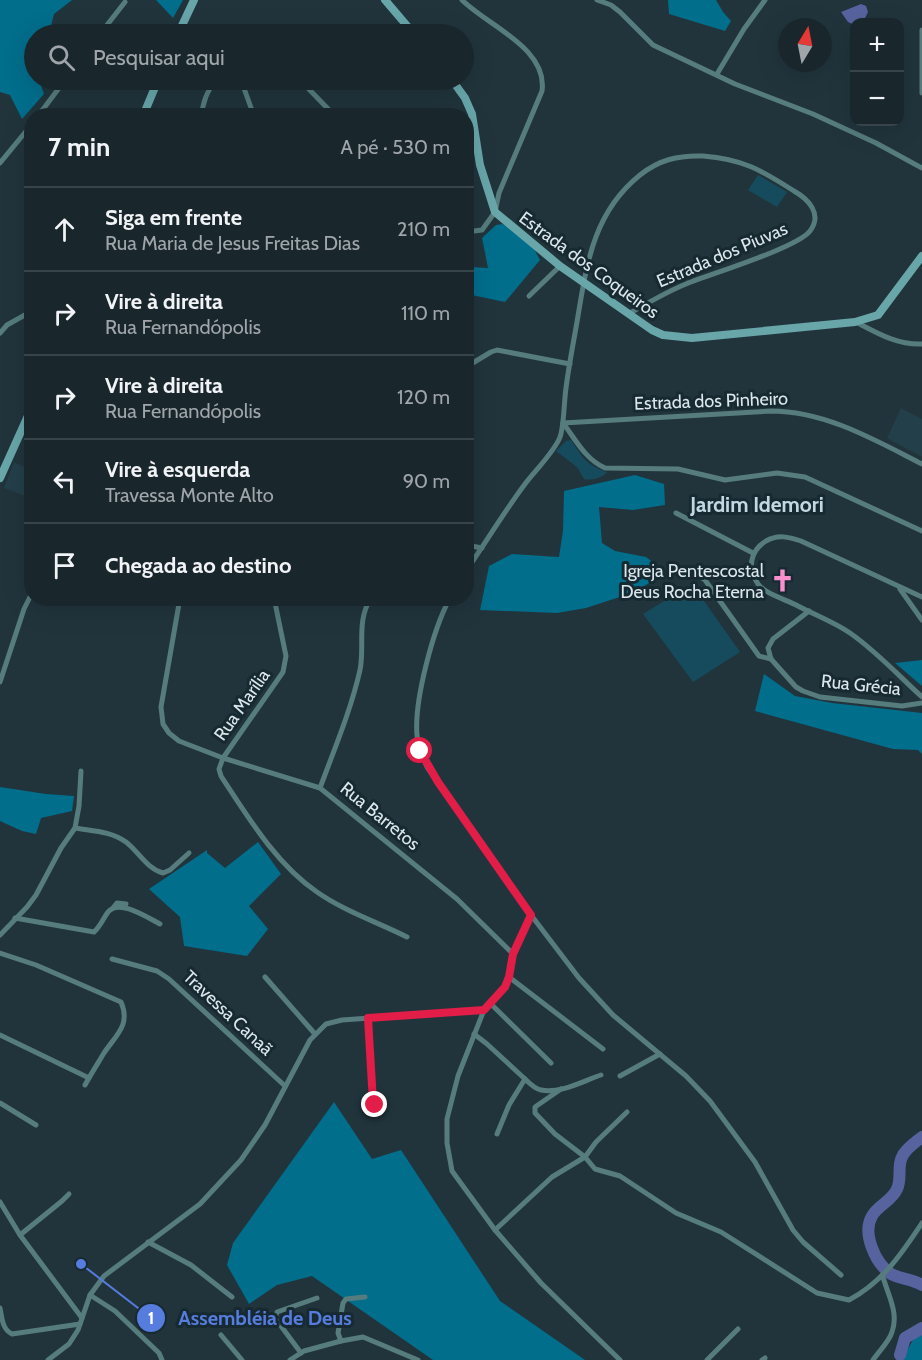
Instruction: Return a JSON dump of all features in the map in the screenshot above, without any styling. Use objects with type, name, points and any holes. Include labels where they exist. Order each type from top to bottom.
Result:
[{"type":"street","points":[[183,24],[194,0]]},
{"type":"street","points":[[386,0],[406,24]]},
{"type":"street","points":[[462,0],[470,9],[527,49],[538,63],[543,76],[542,91],[498,193],[495,212],[482,230],[474,231]]},
{"type":"street","points":[[597,0],[611,5],[620,12],[649,42],[735,84],[844,129],[922,168]]},
{"type":"street","points":[[717,74],[744,29],[765,0]]},
{"type":"street","points":[[108,24],[125,2]]},
{"type":"street","points":[[922,30],[922,93]]},
{"type":"street","points":[[44,108],[58,90]]},
{"type":"street","points":[[146,108],[154,90]]},
{"type":"street","points":[[203,108],[209,90]]},
{"type":"street","points":[[245,90],[251,108]]},
{"type":"street","points":[[309,90],[326,108]]},
{"type":"street","name":"Estrada dos Coqueiros","points":[[459,90],[469,108]]},
{"type":"street","name":"Estrada dos Coqueiros","points":[[474,127],[480,165],[495,212],[560,266],[652,330],[663,335],[692,338],[855,322],[878,315],[922,256]]},
{"type":"street","points":[[0,163],[24,134]]},
{"type":"street","name":"Estrada dos Piuvas","points":[[474,560],[523,486],[558,441],[584,282],[593,243],[600,224],[625,187],[645,171],[667,159],[695,156],[718,157],[743,162],[763,171],[804,197],[813,207],[813,226],[809,233],[800,239],[685,284],[630,314]]},
{"type":"street","points":[[529,296],[560,266]]},
{"type":"street","points":[[0,333],[7,325],[24,315]]},
{"type":"street","points":[[855,322],[893,340],[922,344]]},
{"type":"street","points":[[474,362],[497,350],[570,364]]},
{"type":"street","name":"Estrada dos Pinheiro","points":[[562,423],[771,411],[794,412],[848,428],[922,464]]},
{"type":"street","points":[[562,423],[584,453],[605,468],[678,469],[725,480],[789,473],[805,477],[922,531]]},
{"type":"street","points":[[1,475],[24,425]]},
{"type":"street","points":[[676,513],[753,553]]},
{"type":"street","points":[[922,597],[801,541],[787,537],[771,538],[753,553],[751,562],[753,572],[760,586],[770,594],[809,611],[852,634],[922,697]]},
{"type":"street","points":[[474,546],[482,548]]},
{"type":"street","name":"Rua Grécia","points":[[688,570],[705,580],[759,656],[771,659],[796,687],[810,695],[902,706],[922,703]]},
{"type":"street","points":[[899,587],[920,612],[922,620]]},
{"type":"street","points":[[0,682],[26,606]]},
{"type":"street","points":[[178,606],[161,717],[169,733],[179,741],[223,758],[320,788]]},
{"type":"street","name":"Rua Marília","points":[[223,758],[284,672],[286,656],[276,606]]},
{"type":"street","name":"Rua Barretos","points":[[367,606],[362,623],[360,671],[320,788],[458,898],[513,954]]},
{"type":"street","points":[[446,606],[441,615],[422,688],[417,718],[420,751],[433,774],[531,915],[593,994],[613,1015],[686,1076],[711,1101],[755,1162],[793,1230],[803,1242],[841,1275]]},
{"type":"street","points":[[771,659],[768,648],[773,639],[809,611]]},
{"type":"street","points":[[223,758],[219,769],[221,776],[262,836],[299,879],[343,908],[407,937]]},
{"type":"street","points":[[0,935],[36,895],[61,848],[75,828],[81,771]]},
{"type":"street","points":[[75,828],[105,833],[124,841],[158,872],[163,873],[170,870],[189,853]]},
{"type":"street","points":[[15,918],[94,932],[117,903],[126,904]]},
{"type":"street","points":[[113,908],[122,907],[133,910],[160,924]]},
{"type":"street","points":[[531,915],[513,954],[505,987],[484,1010],[458,1077],[447,1119],[447,1143],[452,1171],[495,1230],[541,1283],[620,1360]]},
{"type":"street","points":[[0,952],[121,1002],[125,1011],[119,1034],[106,1050],[85,1085]]},
{"type":"street","name":"Travessa Canaã","points":[[112,959],[157,971],[169,979],[285,1086]]},
{"type":"street","points":[[265,977],[315,1034]]},
{"type":"street","points":[[509,977],[603,1049]]},
{"type":"street","points":[[491,1004],[551,1064]]},
{"type":"street","points":[[48,1360],[69,1344],[81,1321],[90,1295],[104,1276],[200,1204],[241,1160],[265,1125],[315,1034],[330,1022],[484,1010]]},
{"type":"street","points":[[368,1018],[373,1102],[381,1106]]},
{"type":"street","points":[[474,1034],[538,1089],[561,1089]]},
{"type":"street","points":[[0,1035],[31,1052],[89,1078]]},
{"type":"street","points":[[620,1076],[660,1054]]},
{"type":"street","points":[[601,1075],[561,1089],[535,1107],[535,1113],[555,1134],[585,1157],[596,1169],[620,1176],[676,1213],[721,1232],[817,1293],[849,1300],[885,1274],[899,1258],[922,1222]]},
{"type":"street","points":[[497,1134],[509,1105],[525,1079]]},
{"type":"street","points":[[0,1103],[36,1125]]},
{"type":"street","points":[[495,1230],[552,1177],[585,1157],[596,1142],[627,1112]]},
{"type":"street","points":[[20,1235],[69,1194]]},
{"type":"street","points":[[0,1202],[20,1235],[81,1321]]},
{"type":"street","points":[[148,1242],[192,1265],[232,1297]]},
{"type":"street","points":[[873,1360],[892,1334],[895,1311],[890,1300],[885,1274]]},
{"type":"street","points":[[90,1295],[115,1311],[159,1353],[162,1360]]},
{"type":"street","points":[[341,1341],[338,1333],[343,1303],[346,1299],[365,1297]]},
{"type":"street","points":[[301,1353],[275,1318],[277,1312],[316,1298]]},
{"type":"street","points":[[0,1308],[3,1325],[12,1334],[81,1321]]},
{"type":"street","points":[[706,1360],[738,1329]]},
{"type":"street","points":[[221,1335],[242,1360]]},
{"type":"street","points":[[290,1360],[304,1351],[363,1337],[418,1360]]},
{"type":"street","points":[[153,1360],[159,1353]]},
{"type":"shaded area","points":[[0,0],[72,0],[54,14],[52,24],[24,24],[24,90],[43,90],[44,94],[32,108],[24,108],[22,119],[10,95],[0,92]]},
{"type":"shaded area","points":[[156,0],[183,0],[173,18]]},
{"type":"shaded area","points":[[668,0],[716,0],[731,21],[725,31],[669,14]]},
{"type":"shaded area","points":[[861,4],[866,6],[868,12],[865,18],[850,18],[850,23],[841,12]]},
{"type":"shaded area","points":[[758,175],[787,192],[777,207],[748,190]]},
{"type":"shaded area","points":[[503,224],[533,247],[540,260],[505,302],[474,295],[474,267],[488,268],[482,238],[496,225]]},
{"type":"shaded area","points":[[901,408],[922,419],[922,457],[887,438]]},
{"type":"shaded area","points":[[571,440],[586,460],[594,467],[607,472],[596,479],[584,479],[577,467],[556,451],[566,441]]},
{"type":"shaded area","points":[[14,462],[24,467],[24,495],[4,488]]},
{"type":"shaded area","points":[[635,475],[664,484],[665,505],[633,510],[599,507],[602,543],[615,551],[646,557],[659,567],[658,578],[632,593],[586,608],[557,613],[480,610],[489,566],[512,554],[559,557],[563,531],[564,491]]},
{"type":"shaded area","points":[[692,584],[740,652],[693,682],[643,614]]},
{"type":"shaded area","points":[[922,660],[922,686],[895,663]]},
{"type":"shaded area","points":[[764,674],[795,696],[832,703],[922,713],[922,754],[918,750],[893,749],[755,711]]},
{"type":"shaded area","points":[[0,787],[74,796],[72,811],[41,818],[36,834],[22,831],[0,821]]},
{"type":"shaded area","points":[[258,842],[281,874],[249,906],[268,929],[247,956],[184,946],[180,917],[149,889],[207,850],[207,853],[225,868]]},
{"type":"shaded area","points":[[334,1102],[372,1159],[401,1150],[500,1301],[585,1360],[433,1360],[312,1276],[277,1285],[249,1304],[227,1265],[233,1243]]},
{"type":"shaded area","points":[[922,1323],[922,1360],[902,1360]]},
{"type":"waterway","points":[[922,1137],[903,1154],[897,1189],[872,1216],[868,1231],[875,1255],[885,1269],[895,1276],[922,1285]]},
{"type":"waterway","points":[[900,1355],[905,1338],[922,1328]]},
{"type":"place","name":"Igreja Pentescostal Deus Rocha Eterna","points":[[782,581]]},
{"type":"place","name":"Assembléia de Deus","points":[[81,1264]]},
{"type":"district","name":"Jardim Idemori","points":[[757,504]]},
{"type":"route","points":[[375,1105],[368,1018],[484,1010],[505,987],[513,954],[531,915],[438,782],[420,751]]}]
